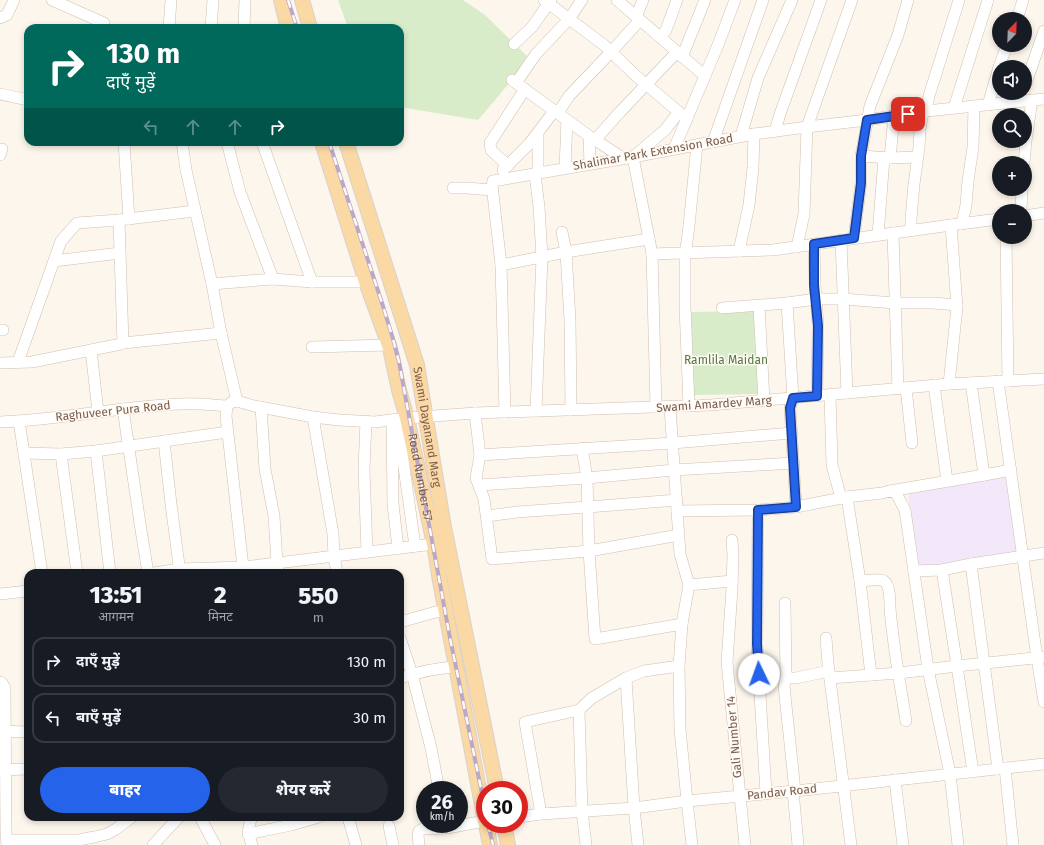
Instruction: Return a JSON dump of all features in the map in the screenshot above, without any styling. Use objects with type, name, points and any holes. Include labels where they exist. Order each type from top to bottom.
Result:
[{"type":"main road","points":[[282,0],[287,24]]},
{"type":"main road","points":[[302,0],[309,24]]},
{"type":"main road","name":"Road Number 57","points":[[323,146],[366,282],[389,345],[399,390],[398,419],[434,544],[477,781]]},
{"type":"main road","name":"Swami Dayanand Marg","points":[[347,146],[417,365],[444,527],[495,781]]},
{"type":"main road","name":"Road Number 57","points":[[487,833],[490,845]]},
{"type":"main road","points":[[506,833],[508,845]]},
{"type":"street","points":[[0,18],[7,15],[14,0]]},
{"type":"street","points":[[52,0],[103,24]]},
{"type":"street","points":[[169,24],[171,0]]},
{"type":"street","points":[[211,24],[213,0]]},
{"type":"street","points":[[244,24],[245,0]]},
{"type":"street","points":[[508,166],[490,150],[490,143],[518,84],[536,54],[569,19],[582,0]]},
{"type":"street","points":[[617,0],[705,76]]},
{"type":"street","points":[[505,412],[501,265],[493,185],[570,96],[612,52],[638,18],[643,0]]},
{"type":"street","points":[[660,37],[666,30],[677,0]]},
{"type":"street","points":[[590,164],[592,138],[680,54],[705,0]]},
{"type":"street","points":[[674,149],[683,115],[705,76],[735,0]]},
{"type":"street","points":[[713,142],[763,0]]},
{"type":"street","points":[[740,136],[758,78],[792,0]]},
{"type":"street","points":[[775,131],[821,0]]},
{"type":"street","points":[[797,247],[804,214],[807,127],[852,0]]},
{"type":"street","points":[[854,238],[861,183],[861,156],[870,106],[898,35],[908,0]]},
{"type":"street","points":[[954,108],[988,0]]},
{"type":"street","points":[[1019,12],[1023,0]]},
{"type":"street","points":[[514,44],[532,26],[548,1],[604,45],[634,75],[683,115]]},
{"type":"street","points":[[911,230],[913,191],[920,129],[924,111],[948,36],[954,1]]},
{"type":"street","points":[[1032,66],[1044,31]]},
{"type":"street","points":[[518,84],[592,138],[628,158],[652,254],[656,407]]},
{"type":"street","points":[[988,104],[992,91]]},
{"type":"street","points":[[0,94],[24,99]]},
{"type":"street","name":"Shalimar Park Extension Road","points":[[1032,100],[1044,99]]},
{"type":"street","name":"Shalimar Park Extension Road","points":[[453,188],[493,185],[536,173],[628,158],[740,136],[867,120],[924,111],[974,106],[1006,100]]},
{"type":"street","points":[[1025,156],[1032,100]]},
{"type":"street","points":[[962,224],[966,205],[973,147],[974,106]]},
{"type":"street","points":[[628,158],[683,115]]},
{"type":"street","points":[[878,235],[887,158],[894,116]]},
{"type":"street","points":[[565,168],[567,120]]},
{"type":"street","points":[[536,411],[542,257],[536,173],[538,133]]},
{"type":"street","points":[[739,251],[749,205],[753,168],[754,134]]},
{"type":"street","points":[[689,406],[684,306],[686,253],[697,145]]},
{"type":"street","points":[[123,343],[120,253],[124,220],[124,146]]},
{"type":"street","points":[[183,146],[186,170],[212,284],[232,404],[226,416],[242,569]]},
{"type":"street","points":[[228,146],[240,192],[273,279]]},
{"type":"street","points":[[263,146],[312,282]]},
{"type":"street","points":[[861,156],[887,158],[918,157]]},
{"type":"street","points":[[18,362],[61,241],[77,223],[124,220],[195,211]]},
{"type":"street","points":[[1032,215],[1044,213]]},
{"type":"street","points":[[652,254],[774,250],[893,232],[992,220]]},
{"type":"street","points":[[949,384],[957,304],[951,225]]},
{"type":"street","points":[[562,232],[566,252],[570,320],[571,410]]},
{"type":"street","points":[[893,232],[895,303],[902,388],[912,443]]},
{"type":"street","points":[[501,265],[566,252],[649,239]]},
{"type":"street","points":[[841,240],[847,393]]},
{"type":"street","points":[[814,244],[814,285],[818,326],[817,396]]},
{"type":"street","points":[[1006,244],[1003,381],[1011,470],[1023,557],[1040,657],[1044,702]]},
{"type":"street","points":[[54,261],[120,253]]},
{"type":"street","points":[[212,284],[273,279],[312,282],[366,282]]},
{"type":"street","points":[[722,308],[759,306],[816,299],[957,304]]},
{"type":"street","points":[[787,303],[793,398],[790,408],[796,507]]},
{"type":"street","points":[[759,306],[764,401]]},
{"type":"street","points":[[0,363],[32,362],[123,343],[221,333]]},
{"type":"street","points":[[312,347],[389,345]]},
{"type":"street","points":[[91,350],[98,412]]},
{"type":"street","name":"Swami Amardev Marg","points":[[398,419],[475,413],[711,405],[949,384],[1044,379]]},
{"type":"street","points":[[971,383],[984,475]]},
{"type":"street","points":[[934,386],[947,481]]},
{"type":"street","points":[[830,395],[832,465],[844,498],[860,581],[871,674]]},
{"type":"street","name":"Raghuveer Pura Road","points":[[0,422],[182,404],[232,404]]},
{"type":"street","points":[[232,404],[261,407],[313,417],[339,420],[375,422],[398,419]]},
{"type":"street","points":[[261,407],[265,469],[274,516],[277,568]]},
{"type":"street","points":[[670,407],[680,554],[689,585],[682,624],[678,666],[680,729],[692,845]]},
{"type":"street","points":[[123,409],[147,569]]},
{"type":"street","points":[[475,413],[480,455],[476,478],[484,499],[492,559],[589,551],[679,535]]},
{"type":"street","points":[[313,417],[333,534],[336,569]]},
{"type":"street","points":[[398,419],[415,546]]},
{"type":"street","points":[[398,419],[393,504],[398,548]]},
{"type":"street","points":[[19,421],[41,569]]},
{"type":"street","points":[[366,421],[364,469],[367,552]]},
{"type":"street","points":[[24,453],[61,454],[227,432]]},
{"type":"street","points":[[480,455],[673,443],[792,433]]},
{"type":"street","points":[[164,441],[179,569]]},
{"type":"street","points":[[582,448],[587,478],[589,551],[595,639],[682,624]]},
{"type":"street","points":[[96,450],[110,569]]},
{"type":"street","points":[[61,454],[76,569]]},
{"type":"street","points":[[479,485],[587,478],[674,470],[794,463]]},
{"type":"street","points":[[486,516],[517,512],[588,507],[677,506],[758,510],[796,507],[1011,470]]},
{"type":"street","points":[[890,491],[896,493],[905,510],[928,669],[950,774],[958,845]]},
{"type":"street","points":[[758,510],[757,644],[766,794]]},
{"type":"street","name":"Gali Number 14","points":[[732,540],[732,581],[727,662],[745,845]]},
{"type":"street","points":[[260,569],[277,568],[334,556],[434,544]]},
{"type":"street","points":[[914,571],[942,570],[1044,553]]},
{"type":"street","points":[[971,564],[984,663],[1002,768],[1013,845]]},
{"type":"street","points":[[942,570],[973,772]]},
{"type":"street","points":[[860,581],[883,580],[888,586],[892,637],[906,721]]},
{"type":"street","points":[[689,585],[732,581]]},
{"type":"street","points":[[0,594],[24,591]]},
{"type":"street","points":[[785,603],[786,678],[784,686],[798,845]]},
{"type":"street","points":[[404,621],[436,612],[446,611]]},
{"type":"street","points":[[826,638],[829,674],[851,845]]},
{"type":"street","points":[[404,650],[412,674],[431,748],[437,781]]},
{"type":"street","points":[[786,678],[829,674],[899,673],[1040,657]]},
{"type":"street","points":[[541,814],[525,722],[579,710],[592,698],[626,678],[644,671],[678,666]]},
{"type":"street","points":[[404,677],[456,667]]},
{"type":"street","points":[[626,678],[634,808],[638,845]]},
{"type":"street","points":[[0,682],[5,688],[3,732],[5,838],[79,840],[107,834],[127,821]]},
{"type":"street","points":[[579,710],[582,811],[586,845]]},
{"type":"street","points":[[3,732],[24,732]]},
{"type":"street","name":"Pandav Road","points":[[528,816],[634,808],[687,801],[844,786],[1044,764]]},
{"type":"street","points":[[3,770],[24,769]]},
{"type":"street","points":[[895,780],[903,845]]},
{"type":"street","points":[[153,845],[175,821]]},
{"type":"street","points":[[202,821],[214,845]]},
{"type":"street","points":[[251,821],[248,834],[252,845]]},
{"type":"street","points":[[248,834],[305,821]]},
{"type":"street","points":[[349,821],[356,845]]},
{"type":"street","points":[[389,826],[393,845]]},
{"type":"street","points":[[418,833],[419,845]]},
{"type":"shaded area","points":[[1007,476],[1018,560],[915,575],[908,491]]},
{"type":"green space","points":[[338,0],[463,0],[485,15],[527,56],[512,80],[478,120],[404,108],[404,24],[347,24]]},
{"type":"green space","name":"Ramlila Maidan","points":[[757,311],[760,394],[693,395],[691,312]]},
{"type":"railway","points":[[288,0],[296,24]]},
{"type":"railway","points":[[330,146],[383,306],[399,362],[450,638],[479,781]]},
{"type":"railway","points":[[490,833],[493,845]]},
{"type":"route","points":[[759,674],[757,644],[758,510],[796,507],[790,408],[793,398],[817,396],[818,326],[814,285],[814,244],[854,238],[861,183],[861,156],[867,120],[908,114]]}]
